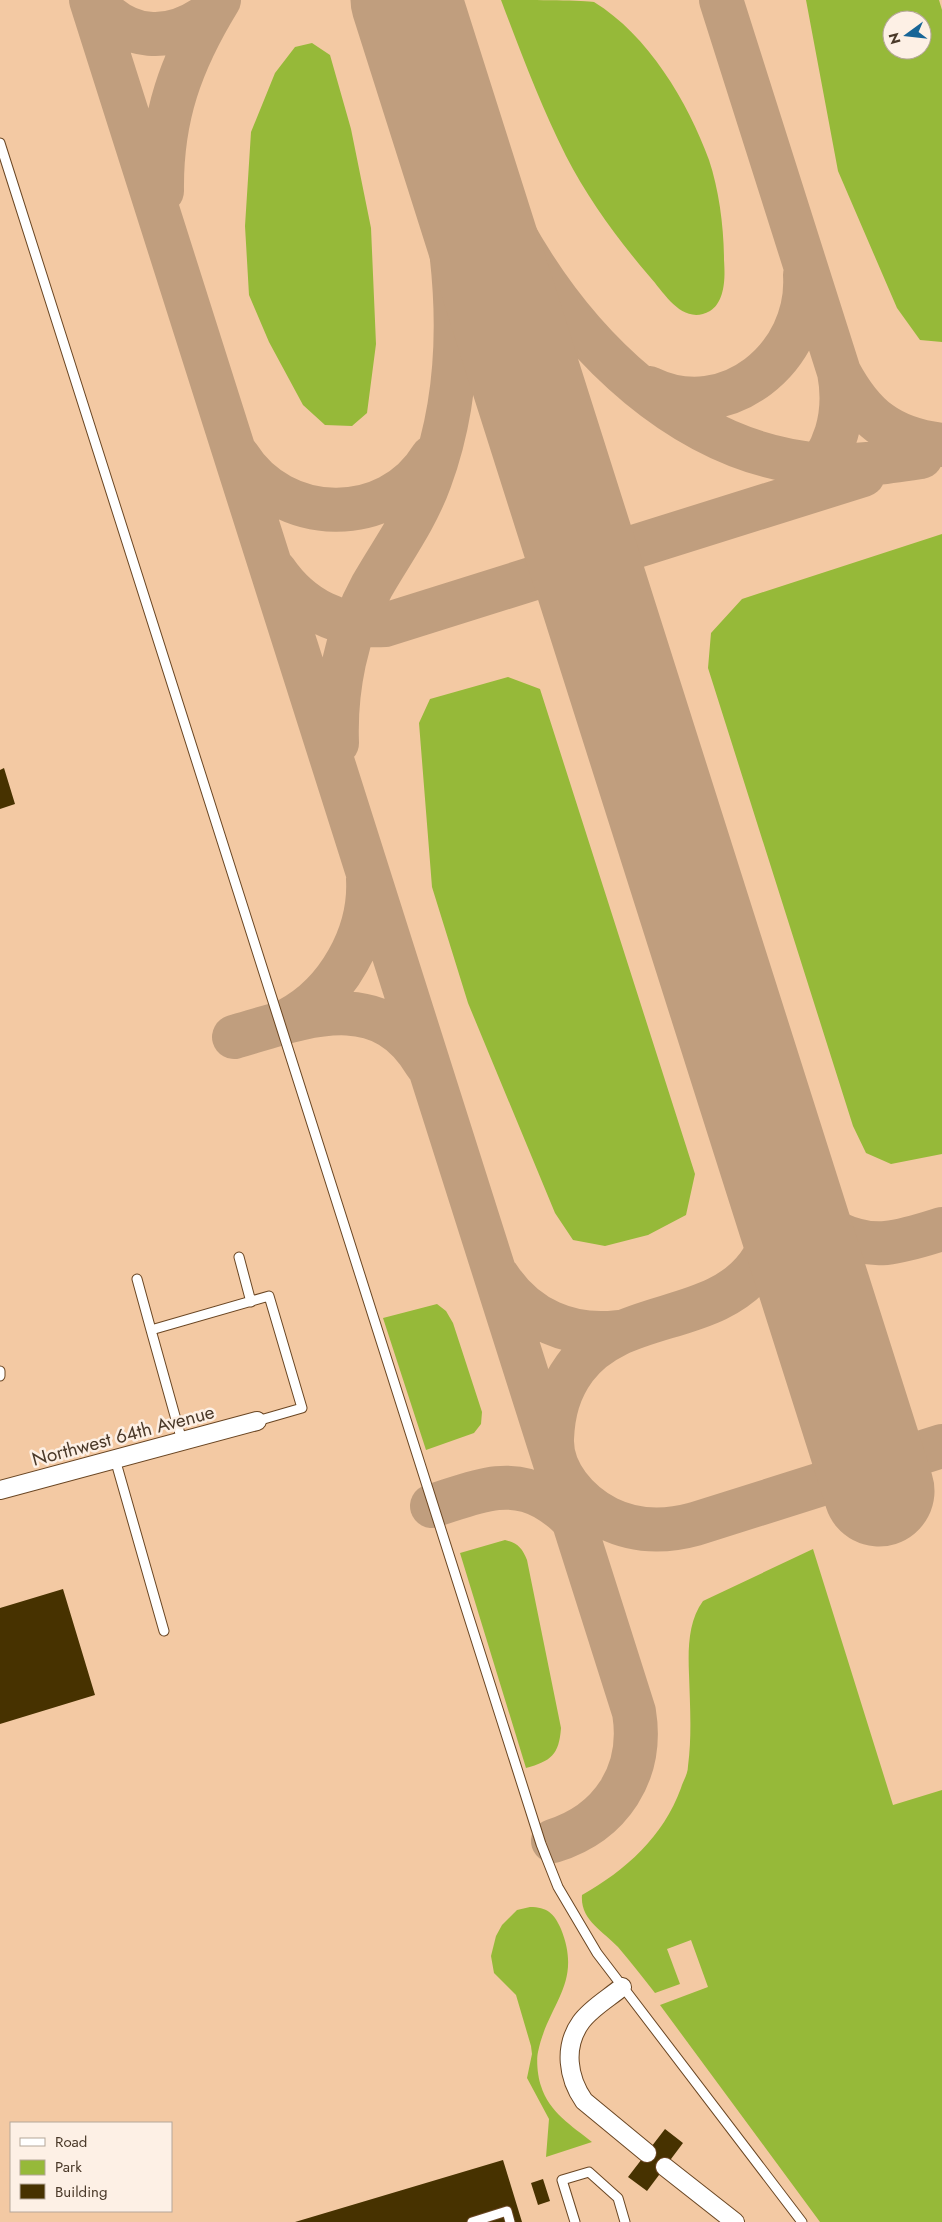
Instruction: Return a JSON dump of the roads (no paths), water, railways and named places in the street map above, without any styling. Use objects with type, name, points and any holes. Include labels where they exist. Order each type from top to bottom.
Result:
[{"type":"street","name":"Northwest 64th Avenue","points":[[0,1490],[257,1421]]},
{"type":"street","points":[[622,1987],[581,2022],[571,2044],[570,2069],[577,2091],[584,2101],[647,2153]]},
{"type":"street","points":[[665,2167],[735,2222]]},
{"type":"lane","points":[[0,143],[534,1826],[558,1888],[597,1953],[802,2222]]},
{"type":"lane","points":[[239,1257],[251,1302]]},
{"type":"lane","points":[[137,1279],[182,1441]]},
{"type":"lane","points":[[151,1330],[269,1296],[302,1408],[257,1421]]},
{"type":"lane","points":[[0,1371],[0,1376]]},
{"type":"lane","points":[[114,1459],[164,1631]]},
{"type":"lane","points":[[575,2222],[562,2180],[589,2172],[618,2198],[625,2222]]},
{"type":"lane","points":[[472,2222],[507,2211],[510,2222]]}]
